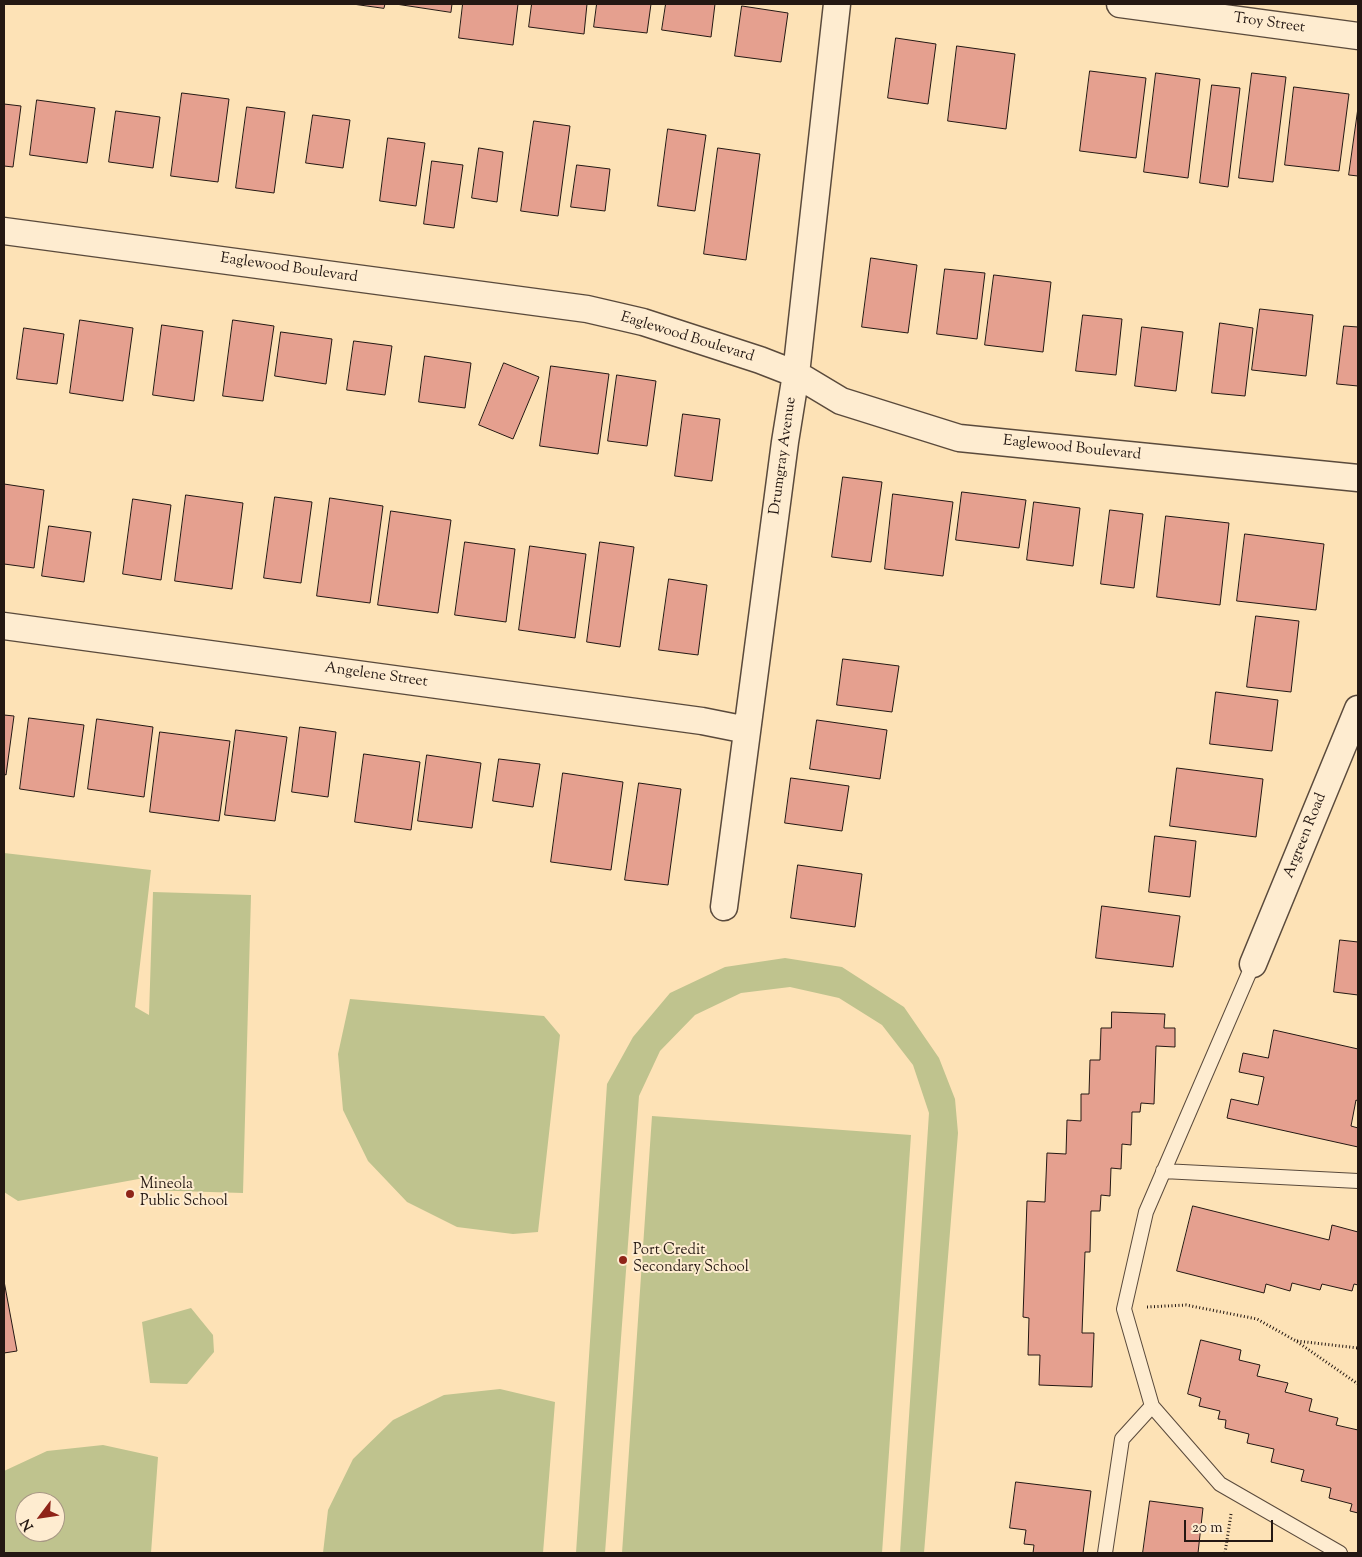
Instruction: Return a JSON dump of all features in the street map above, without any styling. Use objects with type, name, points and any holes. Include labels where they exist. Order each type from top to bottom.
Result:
[{"type":"street","name":"Drumgray Avenue","points":[[724,907],[785,442],[796,374],[837,4]]},
{"type":"street","name":"Troy Street","points":[[1120,4],[1358,36]]},
{"type":"street","name":"Eaglewood Boulevard","points":[[4,232],[587,309],[643,322],[760,360],[796,374],[841,401],[960,438],[1358,478]]},
{"type":"street","name":"Angelene Street","points":[[4,626],[702,721],[747,730]]},
{"type":"street","name":"Argreen Road","points":[[1253,964],[1358,709]]},
{"type":"lane","points":[[1253,964],[1146,1212],[1124,1309],[1152,1406],[1220,1484],[1340,1553]]},
{"type":"lane","points":[[1163,1171],[1358,1181]]},
{"type":"lane","points":[[1106,1553],[1122,1439],[1152,1406]]},
{"type":"path","points":[[1124,1309],[1186,1305],[1257,1319],[1296,1341],[1358,1384]]},
{"type":"path","points":[[1296,1341],[1358,1348]]},
{"type":"path","points":[[1225,1553],[1234,1492]]},
{"type":"green space","points":[[4,853],[151,870],[135,1007],[149,1015],[153,892],[251,895],[243,1193],[144,1190],[144,1178],[18,1201],[4,1192]]},
{"type":"green space","points":[[785,958],[842,967],[904,1007],[939,1058],[955,1099],[958,1133],[924,1553],[900,1553],[929,1113],[913,1065],[882,1025],[839,998],[790,987],[741,993],[695,1015],[660,1051],[639,1096],[605,1553],[576,1553],[607,1084],[633,1037],[670,993],[725,967]]},
{"type":"green space","points":[[350,999],[544,1016],[560,1035],[538,1232],[513,1234],[457,1227],[407,1202],[368,1161],[343,1110],[338,1054]]},
{"type":"green space","points":[[652,1116],[911,1135],[882,1553],[622,1553]]},
{"type":"green space","points":[[191,1308],[213,1335],[214,1352],[187,1384],[150,1383],[142,1322]]},
{"type":"green space","points":[[500,1389],[555,1402],[543,1553],[323,1553],[328,1510],[353,1459],[393,1420],[444,1395]]},
{"type":"green space","points":[[103,1445],[158,1457],[151,1553],[4,1553],[4,1471],[47,1451]]},
{"type":"building","points":[[353,4],[385,4],[384,8]]},
{"type":"building","points":[[396,4],[452,4],[451,12]]},
{"type":"building","points":[[463,4],[518,4],[513,45],[459,38]]},
{"type":"building","points":[[532,4],[587,4],[584,34],[529,27]]},
{"type":"building","points":[[597,4],[651,4],[647,33],[594,27]]},
{"type":"building","points":[[666,4],[715,4],[711,37],[662,30]]},
{"type":"building","points":[[742,6],[788,13],[781,62],[735,56]]},
{"type":"building","points":[[896,38],[936,44],[928,104],[888,98]]},
{"type":"building","points":[[957,46],[1015,54],[1006,129],[948,121]]},
{"type":"building","points":[[1090,71],[1146,78],[1136,158],[1080,151]]},
{"type":"building","points":[[1156,73],[1200,79],[1188,178],[1144,172]]},
{"type":"building","points":[[1252,73],[1286,77],[1273,182],[1239,178]]},
{"type":"building","points":[[1212,85],[1240,88],[1228,187],[1200,183]]},
{"type":"building","points":[[1294,87],[1349,94],[1339,171],[1285,165]]},
{"type":"building","points":[[182,93],[229,99],[218,182],[171,176]]},
{"type":"building","points":[[37,100],[95,108],[87,163],[30,155]]},
{"type":"building","points":[[4,104],[21,106],[13,167],[4,166]]},
{"type":"building","points":[[247,107],[285,112],[274,193],[236,188]]},
{"type":"building","points":[[1358,108],[1358,176],[1349,175]]},
{"type":"building","points":[[116,111],[160,117],[153,168],[109,162]]},
{"type":"building","points":[[313,115],[350,120],[343,168],[306,163]]},
{"type":"building","points":[[534,121],[570,126],[558,216],[521,211]]},
{"type":"building","points":[[668,129],[706,135],[695,211],[658,206]]},
{"type":"building","points":[[388,138],[425,143],[416,206],[380,201]]},
{"type":"building","points":[[479,148],[503,152],[497,202],[472,198]]},
{"type":"building","points":[[718,148],[760,154],[746,260],[704,254]]},
{"type":"building","points":[[432,161],[463,165],[454,228],[424,224]]},
{"type":"building","points":[[577,165],[610,169],[605,211],[571,207]]},
{"type":"building","points":[[871,258],[917,265],[908,333],[862,327]]},
{"type":"building","points":[[945,269],[985,273],[977,339],[937,334]]},
{"type":"building","points":[[994,275],[1051,282],[1043,352],[985,345]]},
{"type":"building","points":[[1260,309],[1313,315],[1306,376],[1252,370]]},
{"type":"building","points":[[1083,315],[1122,319],[1116,375],[1076,371]]},
{"type":"building","points":[[80,320],[133,328],[123,401],[70,393]]},
{"type":"building","points":[[233,320],[274,326],[263,401],[223,396]]},
{"type":"building","points":[[1220,323],[1253,328],[1245,396],[1212,393]]},
{"type":"building","points":[[162,325],[203,331],[194,401],[153,395]]},
{"type":"building","points":[[1344,326],[1358,327],[1358,386],[1337,384]]},
{"type":"building","points":[[1142,327],[1183,332],[1176,391],[1135,386]]},
{"type":"building","points":[[24,328],[64,334],[57,384],[17,379]]},
{"type":"building","points":[[281,332],[332,339],[326,384],[275,376]]},
{"type":"building","points":[[354,341],[392,346],[385,395],[347,390]]},
{"type":"building","points":[[425,356],[471,363],[465,408],[419,402]]},
{"type":"building","points":[[504,363],[539,377],[513,439],[479,425]]},
{"type":"building","points":[[551,366],[609,374],[598,454],[540,446]]},
{"type":"building","points":[[617,375],[656,381],[647,446],[608,441]]},
{"type":"building","points":[[683,414],[720,419],[712,481],[675,476]]},
{"type":"building","points":[[843,477],[882,482],[871,562],[832,557]]},
{"type":"building","points":[[4,484],[44,490],[34,568],[4,564]]},
{"type":"building","points":[[962,492],[1026,500],[1019,548],[956,540]]},
{"type":"building","points":[[893,494],[953,502],[943,576],[885,569]]},
{"type":"building","points":[[186,495],[243,503],[232,589],[175,581]]},
{"type":"building","points":[[275,497],[312,502],[301,583],[264,578]]},
{"type":"building","points":[[330,498],[383,506],[370,603],[317,596]]},
{"type":"building","points":[[133,499],[171,505],[161,580],[123,574]]},
{"type":"building","points":[[1034,502],[1080,508],[1073,566],[1027,560]]},
{"type":"building","points":[[1110,510],[1143,514],[1134,588],[1101,584]]},
{"type":"building","points":[[391,511],[451,520],[438,613],[378,605]]},
{"type":"building","points":[[1166,516],[1229,523],[1220,605],[1157,597]]},
{"type":"building","points":[[49,526],[91,532],[84,582],[42,576]]},
{"type":"building","points":[[1245,534],[1324,544],[1316,610],[1237,601]]},
{"type":"building","points":[[465,542],[515,549],[506,622],[455,615]]},
{"type":"building","points":[[600,542],[634,547],[620,647],[587,642]]},
{"type":"building","points":[[530,546],[586,554],[575,638],[519,630]]},
{"type":"building","points":[[669,579],[707,585],[698,655],[659,650]]},
{"type":"building","points":[[1256,616],[1299,621],[1291,692],[1247,687]]},
{"type":"building","points":[[843,659],[899,666],[892,712],[837,705]]},
{"type":"building","points":[[1216,692],[1278,700],[1272,751],[1210,744]]},
{"type":"building","points":[[4,715],[14,716],[6,775],[4,774]]},
{"type":"building","points":[[29,718],[84,725],[74,797],[20,789]]},
{"type":"building","points":[[97,719],[153,727],[144,797],[88,789]]},
{"type":"building","points":[[817,720],[887,730],[880,779],[810,769]]},
{"type":"building","points":[[300,727],[336,732],[328,797],[292,792]]},
{"type":"building","points":[[236,730],[287,737],[275,821],[225,815]]},
{"type":"building","points":[[160,732],[230,741],[219,821],[150,812]]},
{"type":"building","points":[[364,754],[420,762],[411,830],[355,822]]},
{"type":"building","points":[[427,755],[481,763],[472,828],[418,821]]},
{"type":"building","points":[[499,759],[540,764],[533,807],[493,801]]},
{"type":"building","points":[[1177,768],[1263,779],[1256,837],[1170,826]]},
{"type":"building","points":[[563,773],[623,782],[611,870],[551,862]]},
{"type":"building","points":[[791,778],[849,786],[842,831],[785,823]]},
{"type":"building","points":[[639,783],[681,789],[668,885],[625,880]]},
{"type":"building","points":[[1155,836],[1196,841],[1190,897],[1149,892]]},
{"type":"building","points":[[798,865],[862,874],[855,927],[791,918]]},
{"type":"building","points":[[1102,906],[1180,916],[1173,967],[1096,958]]},
{"type":"building","points":[[1340,940],[1358,942],[1358,995],[1334,992]]},
{"type":"building","points":[[1112,1012],[1165,1014],[1164,1028],[1175,1028],[1175,1047],[1156,1046],[1154,1104],[1141,1103],[1140,1112],[1132,1112],[1131,1145],[1122,1144],[1121,1169],[1111,1168],[1110,1196],[1101,1195],[1100,1211],[1091,1211],[1090,1252],[1085,1252],[1082,1333],[1094,1333],[1092,1387],[1039,1385],[1040,1355],[1028,1355],[1029,1318],[1023,1317],[1027,1201],[1045,1202],[1047,1153],[1066,1154],[1067,1120],[1081,1121],[1081,1094],[1089,1094],[1090,1060],[1100,1060],[1101,1028],[1111,1028]]},
{"type":"building","points":[[1274,1030],[1358,1049],[1358,1101],[1356,1100],[1351,1126],[1358,1128],[1358,1147],[1227,1118],[1231,1099],[1258,1105],[1264,1077],[1239,1072],[1243,1053],[1268,1058]]},
{"type":"building","points":[[1193,1206],[1329,1240],[1332,1225],[1358,1232],[1358,1285],[1354,1284],[1352,1291],[1322,1284],[1320,1290],[1292,1283],[1290,1291],[1266,1284],[1264,1293],[1177,1271]]},
{"type":"building","points":[[4,1281],[17,1351],[4,1353]]},
{"type":"building","points":[[1201,1340],[1241,1350],[1239,1360],[1260,1365],[1257,1376],[1288,1383],[1285,1392],[1312,1399],[1309,1411],[1338,1418],[1336,1425],[1358,1430],[1358,1513],[1350,1511],[1352,1504],[1329,1498],[1331,1488],[1301,1481],[1304,1470],[1271,1462],[1274,1449],[1247,1443],[1249,1434],[1225,1428],[1226,1420],[1218,1419],[1220,1411],[1199,1406],[1201,1398],[1188,1394]]},
{"type":"building","points":[[1016,1482],[1091,1491],[1083,1553],[1033,1553],[1034,1545],[1024,1544],[1026,1530],[1010,1528]]},
{"type":"building","points":[[1150,1501],[1203,1508],[1198,1553],[1143,1553]]},
{"type":"place","name":"Mineola Public School","points":[[130,1194]]},
{"type":"place","name":"Port Credit Secondary School","points":[[623,1260]]}]
